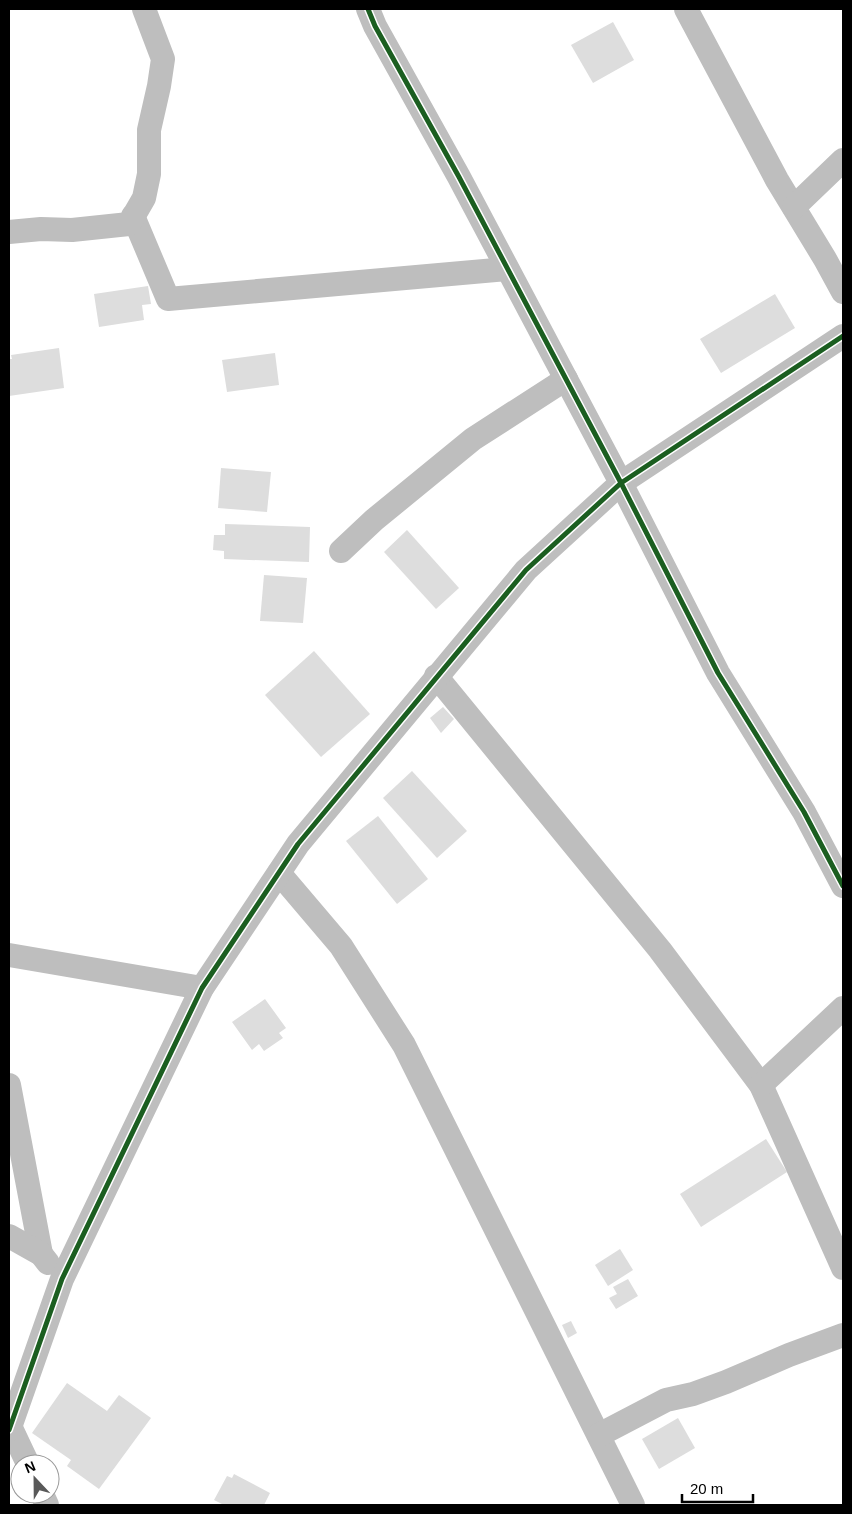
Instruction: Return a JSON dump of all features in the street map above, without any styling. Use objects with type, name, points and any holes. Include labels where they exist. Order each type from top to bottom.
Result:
[{"type":"street","points":[[9,232],[41,229],[72,230],[129,224],[144,198],[149,174],[149,130],[160,86],[163,59],[144,9]]},
{"type":"street","points":[[368,9],[374,26],[459,177],[621,483],[718,673],[804,812],[843,886]]},
{"type":"street","points":[[686,9],[777,180],[843,292]]},
{"type":"street","points":[[794,207],[843,160]]},
{"type":"street","points":[[133,216],[168,299],[507,269]]},
{"type":"street","points":[[23,1454],[10,1429],[62,1280],[202,988],[298,844],[526,570],[621,483],[843,336]]},
{"type":"street","points":[[341,551],[374,520],[473,439],[566,379]]},
{"type":"street","points":[[436,676],[660,950],[761,1085],[843,1268]]},
{"type":"street","points":[[279,873],[341,946],[404,1045],[633,1505]]},
{"type":"street","points":[[9,955],[202,988]]},
{"type":"street","points":[[761,1085],[843,1008]]},
{"type":"street","points":[[9,1085],[41,1254]]},
{"type":"street","points":[[9,1236],[41,1254],[62,1280]]},
{"type":"street","points":[[598,1436],[666,1400],[693,1394],[726,1382],[789,1355],[843,1335]]},
{"type":"building","points":[[613,22],[634,60],[593,83],[571,45]]},
{"type":"building","points":[[148,286],[151,304],[142,305],[144,320],[99,327],[94,294]]},
{"type":"building","points":[[775,294],[795,328],[721,373],[700,339]]},
{"type":"building","points":[[59,348],[64,388],[9,396],[9,359],[12,359],[11,355]]},
{"type":"building","points":[[275,353],[279,385],[227,392],[222,360]]},
{"type":"building","points":[[221,468],[271,472],[267,512],[218,508]]},
{"type":"building","points":[[225,524],[310,527],[309,562],[224,559],[224,551],[213,550],[214,535],[225,535]]},
{"type":"building","points":[[407,530],[459,588],[436,609],[384,552]]},
{"type":"building","points":[[264,575],[307,578],[303,623],[260,621]]},
{"type":"building","points":[[314,651],[370,714],[321,757],[265,695]]},
{"type":"building","points":[[443,707],[454,719],[441,733],[430,718]]},
{"type":"building","points":[[412,771],[467,831],[437,858],[383,798]]},
{"type":"building","points":[[378,816],[428,879],[397,904],[346,841]]},
{"type":"building","points":[[265,999],[286,1028],[279,1033],[283,1038],[264,1051],[259,1044],[252,1050],[232,1022]]},
{"type":"building","points":[[766,1139],[787,1172],[701,1227],[680,1194]]},
{"type":"building","points":[[620,1249],[633,1270],[608,1286],[595,1265]]},
{"type":"building","points":[[628,1279],[638,1296],[616,1309],[609,1298],[617,1294],[613,1287]]},
{"type":"building","points":[[571,1321],[577,1333],[568,1338],[562,1325]]},
{"type":"building","points":[[67,1383],[107,1411],[119,1395],[151,1418],[99,1489],[67,1466],[71,1460],[32,1433]]},
{"type":"building","points":[[678,1418],[695,1448],[659,1469],[642,1439]]},
{"type":"building","points":[[234,1474],[270,1493],[264,1505],[224,1505],[214,1500],[227,1476],[232,1478]]},
{"type":"cycle path","points":[[368,9],[375,26],[459,177],[621,483],[718,673],[804,812],[843,886]]},
{"type":"cycle path","points":[[9,1430],[62,1279],[202,988],[298,844],[526,570],[621,483],[843,336]]}]
